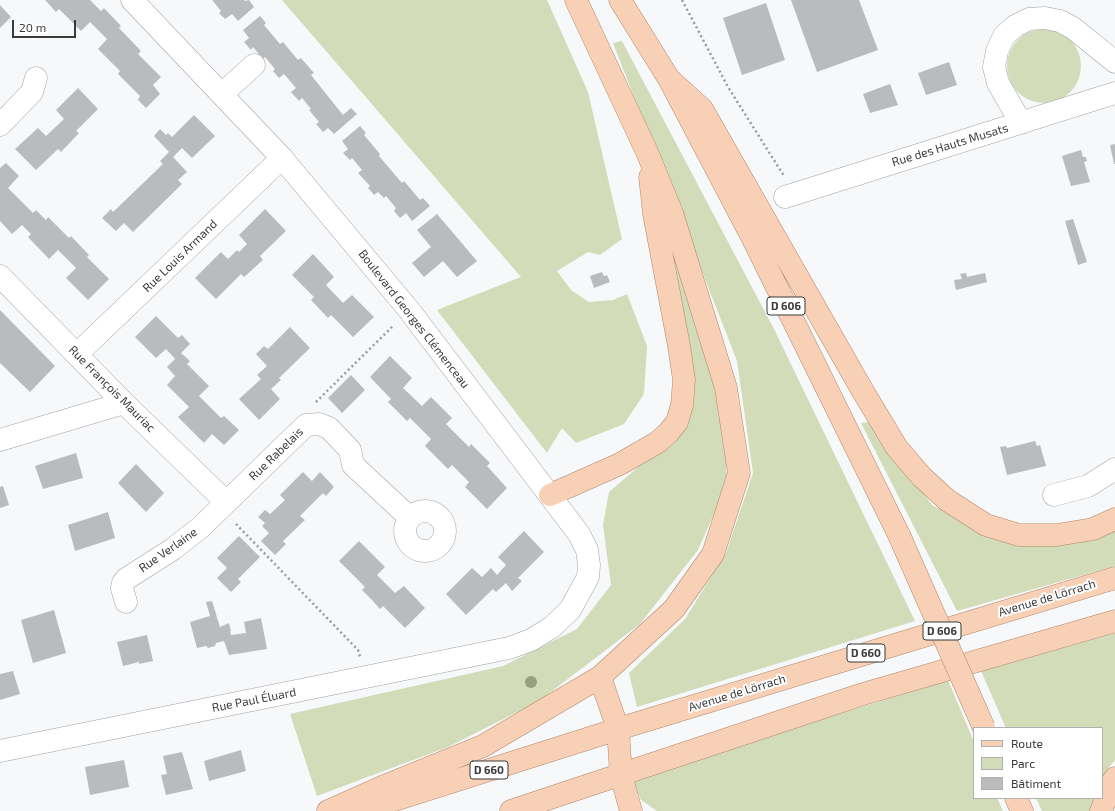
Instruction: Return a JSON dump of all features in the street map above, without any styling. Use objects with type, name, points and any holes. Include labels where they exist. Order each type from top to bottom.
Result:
[{"type":"main road","points":[[328,811],[382,787],[483,746],[600,677],[674,609],[713,554],[739,473],[726,388],[672,213],[647,152],[576,0]]},
{"type":"main road","name":"D 606","points":[[620,0],[669,79],[753,239],[899,535],[984,727]]},
{"type":"main road","points":[[669,79],[702,109],[861,388],[897,448],[922,477],[948,500],[986,525],[1019,535],[1057,535],[1093,529],[1115,519]]},
{"type":"main road","points":[[550,495],[620,464],[658,442],[677,422],[682,405],[684,380],[654,214],[647,152]]},
{"type":"main road","name":"Avenue de Lörrach","points":[[360,811],[618,729],[1115,578]]},
{"type":"main road","points":[[511,811],[863,694],[1115,621]]},
{"type":"main road","points":[[600,677],[618,729],[621,774],[631,811]]},
{"type":"main road","points":[[1101,811],[1112,781],[1115,778]]},
{"type":"main road","points":[[1016,799],[1022,811]]},
{"type":"street","name":"Boulevard Georges Clémenceau","points":[[132,0],[282,158],[409,310],[579,534],[587,550],[589,565],[588,577],[570,610],[552,627],[531,640],[509,648]]},
{"type":"street","points":[[1021,123],[998,83],[994,67],[997,51],[1004,36],[1015,26],[1029,19],[1045,18],[1060,20],[1073,28],[1115,62]]},
{"type":"street","points":[[222,94],[254,65]]},
{"type":"street","points":[[0,125],[32,92],[36,78]]},
{"type":"street","name":"Rue des Hauts Musats","points":[[792,195],[1115,93]]},
{"type":"street","name":"Rue Louis Armand","points":[[77,354],[282,158]]},
{"type":"street","name":"Rue François Mauriac","points":[[0,276],[124,403],[226,502]]},
{"type":"street","points":[[0,440],[124,403]]},
{"type":"street","name":"Rue Rabelais","points":[[226,502],[306,425],[319,424],[334,432],[350,450],[353,465],[410,518]]},
{"type":"street","points":[[1054,494],[1088,486],[1115,469]]},
{"type":"street","name":"Rue Verlaine","points":[[126,602],[122,583],[173,549],[201,527],[226,502]]},
{"type":"street","name":"Rue Paul Éluard","points":[[0,751],[509,648]]},
{"type":"path","points":[[682,0],[728,87],[777,166],[792,195]]},
{"type":"path","points":[[315,406],[316,402],[398,321]]},
{"type":"path","points":[[226,502],[226,514],[358,650],[361,659]]},
{"type":"green space","points":[[282,0],[547,0],[588,92],[622,239],[600,255],[588,252],[557,271],[571,290],[589,302],[613,300],[627,294],[647,346],[644,394],[624,424],[576,443],[562,428],[547,453],[437,310],[521,277]]},
{"type":"green space","points":[[1044,29],[1058,32],[1070,40],[1078,52],[1081,66],[1078,80],[1070,92],[1058,100],[1044,103],[1030,100],[1018,92],[1010,80],[1007,66],[1010,52],[1018,40],[1030,32]]},
{"type":"green space","points":[[622,41],[774,329],[915,621],[637,707],[629,673],[685,619],[726,553],[753,473],[737,361],[613,43]]},
{"type":"green space","points":[[673,247],[724,418],[727,484],[698,550],[640,624],[539,701],[448,747],[317,796],[290,714],[503,666],[577,629],[611,585],[603,525],[609,492],[686,426],[694,386]]},
{"type":"green space","points":[[870,422],[932,505],[994,538],[1115,528],[1115,566],[957,611],[861,423]]},
{"type":"green space","points":[[1115,633],[1115,760],[1110,766],[1103,781],[1103,727],[1006,727],[981,671]]},
{"type":"green space","points":[[948,680],[973,740],[973,799],[997,799],[1003,811],[657,811],[641,800],[632,779]]},
{"type":"green space","points":[[1036,799],[1096,799],[1090,811],[1042,811]]},
{"type":"building","points":[[45,0],[90,0],[101,11],[104,8],[121,26],[119,28],[141,51],[138,54],[161,77],[153,85],[160,94],[146,108],[138,100],[140,96],[118,74],[120,71],[98,49],[107,39],[90,22],[81,31],[59,9],[56,12]]},
{"type":"building","points":[[212,0],[249,0],[254,7],[238,21],[232,14],[225,19],[219,13],[221,11]]},
{"type":"building","points":[[791,0],[859,0],[878,50],[817,72]]},
{"type":"building","points":[[766,3],[785,60],[742,75],[723,18]]},
{"type":"building","points":[[0,5],[11,17],[0,28]]},
{"type":"building","points":[[260,16],[266,23],[264,25],[280,44],[283,42],[298,60],[301,58],[314,73],[311,75],[343,115],[351,108],[357,114],[334,134],[328,128],[323,132],[316,124],[319,122],[309,110],[311,109],[302,98],[299,101],[291,92],[296,88],[284,74],[279,78],[273,71],[275,69],[265,57],[263,59],[253,47],[251,50],[244,42],[249,38],[243,30]]},
{"type":"building","points":[[949,62],[957,85],[926,95],[918,73]]},
{"type":"building","points":[[890,84],[898,105],[870,113],[863,94]]},
{"type":"building","points":[[78,88],[98,109],[76,131],[79,133],[61,152],[58,149],[36,170],[15,149],[38,128],[46,136],[64,119],[56,110]]},
{"type":"building","points":[[194,115],[215,136],[192,158],[182,148],[173,157],[187,172],[178,180],[182,184],[133,232],[124,223],[116,231],[102,218],[111,209],[113,212],[163,164],[160,161],[169,152],[154,136],[160,129],[166,135],[168,133],[172,137]]},
{"type":"building","points":[[360,126],[366,133],[364,135],[380,154],[379,156],[402,183],[404,181],[420,200],[423,198],[430,206],[412,221],[406,213],[400,218],[394,211],[396,208],[386,196],[384,198],[378,192],[374,195],[368,188],[370,186],[358,173],[362,170],[352,158],[350,160],[343,153],[348,149],[342,141]]},
{"type":"building","points":[[1115,144],[1115,164],[1114,164],[1110,145]]},
{"type":"building","points":[[1081,150],[1083,157],[1086,157],[1087,161],[1084,162],[1090,182],[1071,186],[1062,156]]},
{"type":"building","points":[[6,163],[19,176],[8,188],[33,213],[36,210],[46,220],[48,217],[69,238],[71,236],[89,255],[87,257],[109,279],[88,300],[66,278],[76,268],[58,250],[49,259],[28,237],[31,234],[22,225],[12,234],[0,221],[0,168]]},
{"type":"building","points":[[265,209],[286,231],[260,256],[263,260],[244,277],[241,274],[216,299],[195,278],[221,252],[228,259],[237,250],[239,252],[247,244],[239,235]]},
{"type":"building","points":[[437,214],[477,261],[457,277],[443,261],[424,277],[412,263],[431,247],[417,230]]},
{"type":"building","points":[[1073,219],[1087,262],[1078,265],[1065,221]]},
{"type":"building","points":[[313,254],[334,277],[326,285],[343,303],[352,295],[374,317],[353,337],[331,315],[328,318],[311,300],[314,297],[292,275]]},
{"type":"building","points":[[602,272],[604,276],[607,275],[610,282],[594,288],[590,276]]},
{"type":"building","points":[[966,273],[967,277],[985,273],[987,282],[956,290],[954,280],[962,279],[960,274]]},
{"type":"building","points":[[0,310],[55,366],[30,392],[0,363]]},
{"type":"building","points":[[156,316],[178,338],[182,335],[190,344],[181,353],[190,361],[187,364],[209,386],[199,396],[221,418],[224,416],[239,430],[224,445],[212,434],[204,443],[178,417],[189,407],[167,385],[175,376],[167,367],[175,359],[166,349],[156,358],[135,337]]},
{"type":"building","points":[[290,327],[310,348],[279,378],[281,380],[271,389],[280,399],[259,420],[239,399],[261,379],[257,375],[267,366],[256,354],[264,346],[268,349]]},
{"type":"building","points":[[390,356],[412,378],[403,388],[422,406],[431,397],[452,418],[446,424],[469,447],[471,444],[490,463],[487,466],[507,488],[487,509],[465,487],[469,482],[452,465],[448,469],[425,446],[431,439],[410,418],[407,421],[388,402],[391,399],[370,377]]},
{"type":"building","points":[[351,375],[365,390],[342,413],[328,398]]},
{"type":"building","points":[[1035,441],[1037,446],[1040,445],[1046,466],[1007,475],[1000,447],[1006,446],[1007,448]]},
{"type":"building","points":[[76,453],[83,478],[43,489],[35,466]]},
{"type":"building","points":[[136,464],[164,493],[146,512],[118,483]]},
{"type":"building","points":[[303,472],[312,481],[320,472],[334,487],[326,496],[323,493],[300,516],[305,520],[283,541],[286,544],[275,555],[261,541],[269,533],[262,526],[265,523],[258,517],[265,510],[270,514],[285,500],[280,495]]},
{"type":"building","points":[[3,486],[9,505],[0,508],[0,487]]},
{"type":"building","points":[[108,512],[115,538],[75,551],[68,525]]},
{"type":"building","points":[[524,531],[544,552],[518,578],[522,581],[512,591],[506,583],[496,592],[493,589],[466,615],[446,594],[472,568],[482,577],[491,568],[497,575],[506,565],[498,557]]},
{"type":"building","points":[[239,536],[260,557],[238,579],[241,582],[231,592],[217,578],[227,568],[217,558]]},
{"type":"building","points":[[359,541],[385,567],[377,575],[395,593],[404,586],[425,608],[405,628],[383,606],[380,609],[362,590],[365,587],[339,561]]},
{"type":"building","points":[[212,601],[220,627],[229,623],[231,635],[246,633],[244,622],[261,618],[267,649],[229,655],[224,641],[216,643],[215,646],[208,648],[206,646],[197,648],[190,622],[210,616],[206,602]]},
{"type":"building","points":[[54,610],[66,653],[33,663],[21,620]]},
{"type":"building","points":[[147,635],[153,661],[139,664],[139,662],[123,666],[117,642]]},
{"type":"building","points":[[13,671],[20,694],[0,700],[0,674]]},
{"type":"building","points":[[241,750],[246,771],[209,781],[204,761]]},
{"type":"building","points":[[182,752],[193,789],[166,795],[161,775],[167,774],[163,756]]},
{"type":"building","points":[[124,760],[129,787],[90,795],[85,767]]}]
